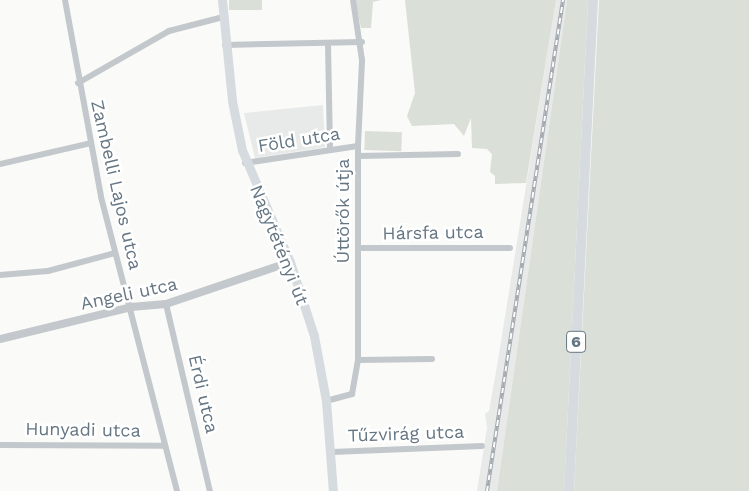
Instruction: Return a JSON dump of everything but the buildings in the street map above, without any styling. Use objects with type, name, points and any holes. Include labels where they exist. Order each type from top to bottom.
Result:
[{"type":"main road","name":"Nagytétényi út","points":[[222,0],[232,101],[246,164],[290,262],[314,336],[326,400],[332,452],[333,491]]},
{"type":"main road","name":"6","points":[[569,491],[593,0]]},
{"type":"street","name":"Zambelli Lajos utca","points":[[65,0],[78,83],[115,253],[131,307],[176,491]]},
{"type":"street","name":"Úttörők útja","points":[[326,400],[352,394],[358,360],[358,146],[362,42],[353,0]]},
{"type":"street","points":[[78,83],[169,31],[223,17]]},
{"type":"street","points":[[225,45],[293,41],[328,44],[362,42]]},
{"type":"street","points":[[328,44],[330,149]]},
{"type":"street","points":[[0,164],[91,144]]},
{"type":"street","name":"Föld utca","points":[[246,164],[358,146]]},
{"type":"street","points":[[358,156],[458,154]]},
{"type":"street","name":"Hársfa utca","points":[[358,248],[510,248]]},
{"type":"street","points":[[0,275],[48,271],[115,253]]},
{"type":"street","name":"Angeli utca","points":[[0,339],[131,307],[166,304],[290,262]]},
{"type":"street","name":"Érdi utca","points":[[166,304],[210,491]]},
{"type":"street","points":[[358,360],[432,359]]},
{"type":"street","name":"Hunyadi utca","points":[[0,445],[165,446]]},
{"type":"street","name":"Tűzvirág utca","points":[[332,452],[482,446]]},
{"type":"shaded area","points":[[229,0],[262,0],[262,10],[229,10]]},
{"type":"shaded area","points":[[355,0],[381,0],[373,2],[371,28],[361,28]]},
{"type":"shaded area","points":[[405,0],[556,0],[526,183],[495,184],[495,176],[490,172],[492,154],[487,149],[472,148],[471,118],[464,136],[454,124],[412,126],[407,116],[415,93]]},
{"type":"shaded area","points":[[556,0],[567,0],[497,491],[477,491],[487,428],[485,414],[489,411],[497,366]]},
{"type":"shaded area","points":[[567,0],[588,0],[564,491],[497,491]]},
{"type":"shaded area","points":[[599,0],[749,0],[749,491],[574,491]]},
{"type":"shaded area","points":[[323,105],[325,147],[255,158],[244,113]]},
{"type":"shaded area","points":[[365,131],[402,132],[401,151],[364,150]]},
{"type":"railway","points":[[487,491],[563,0]]}]
